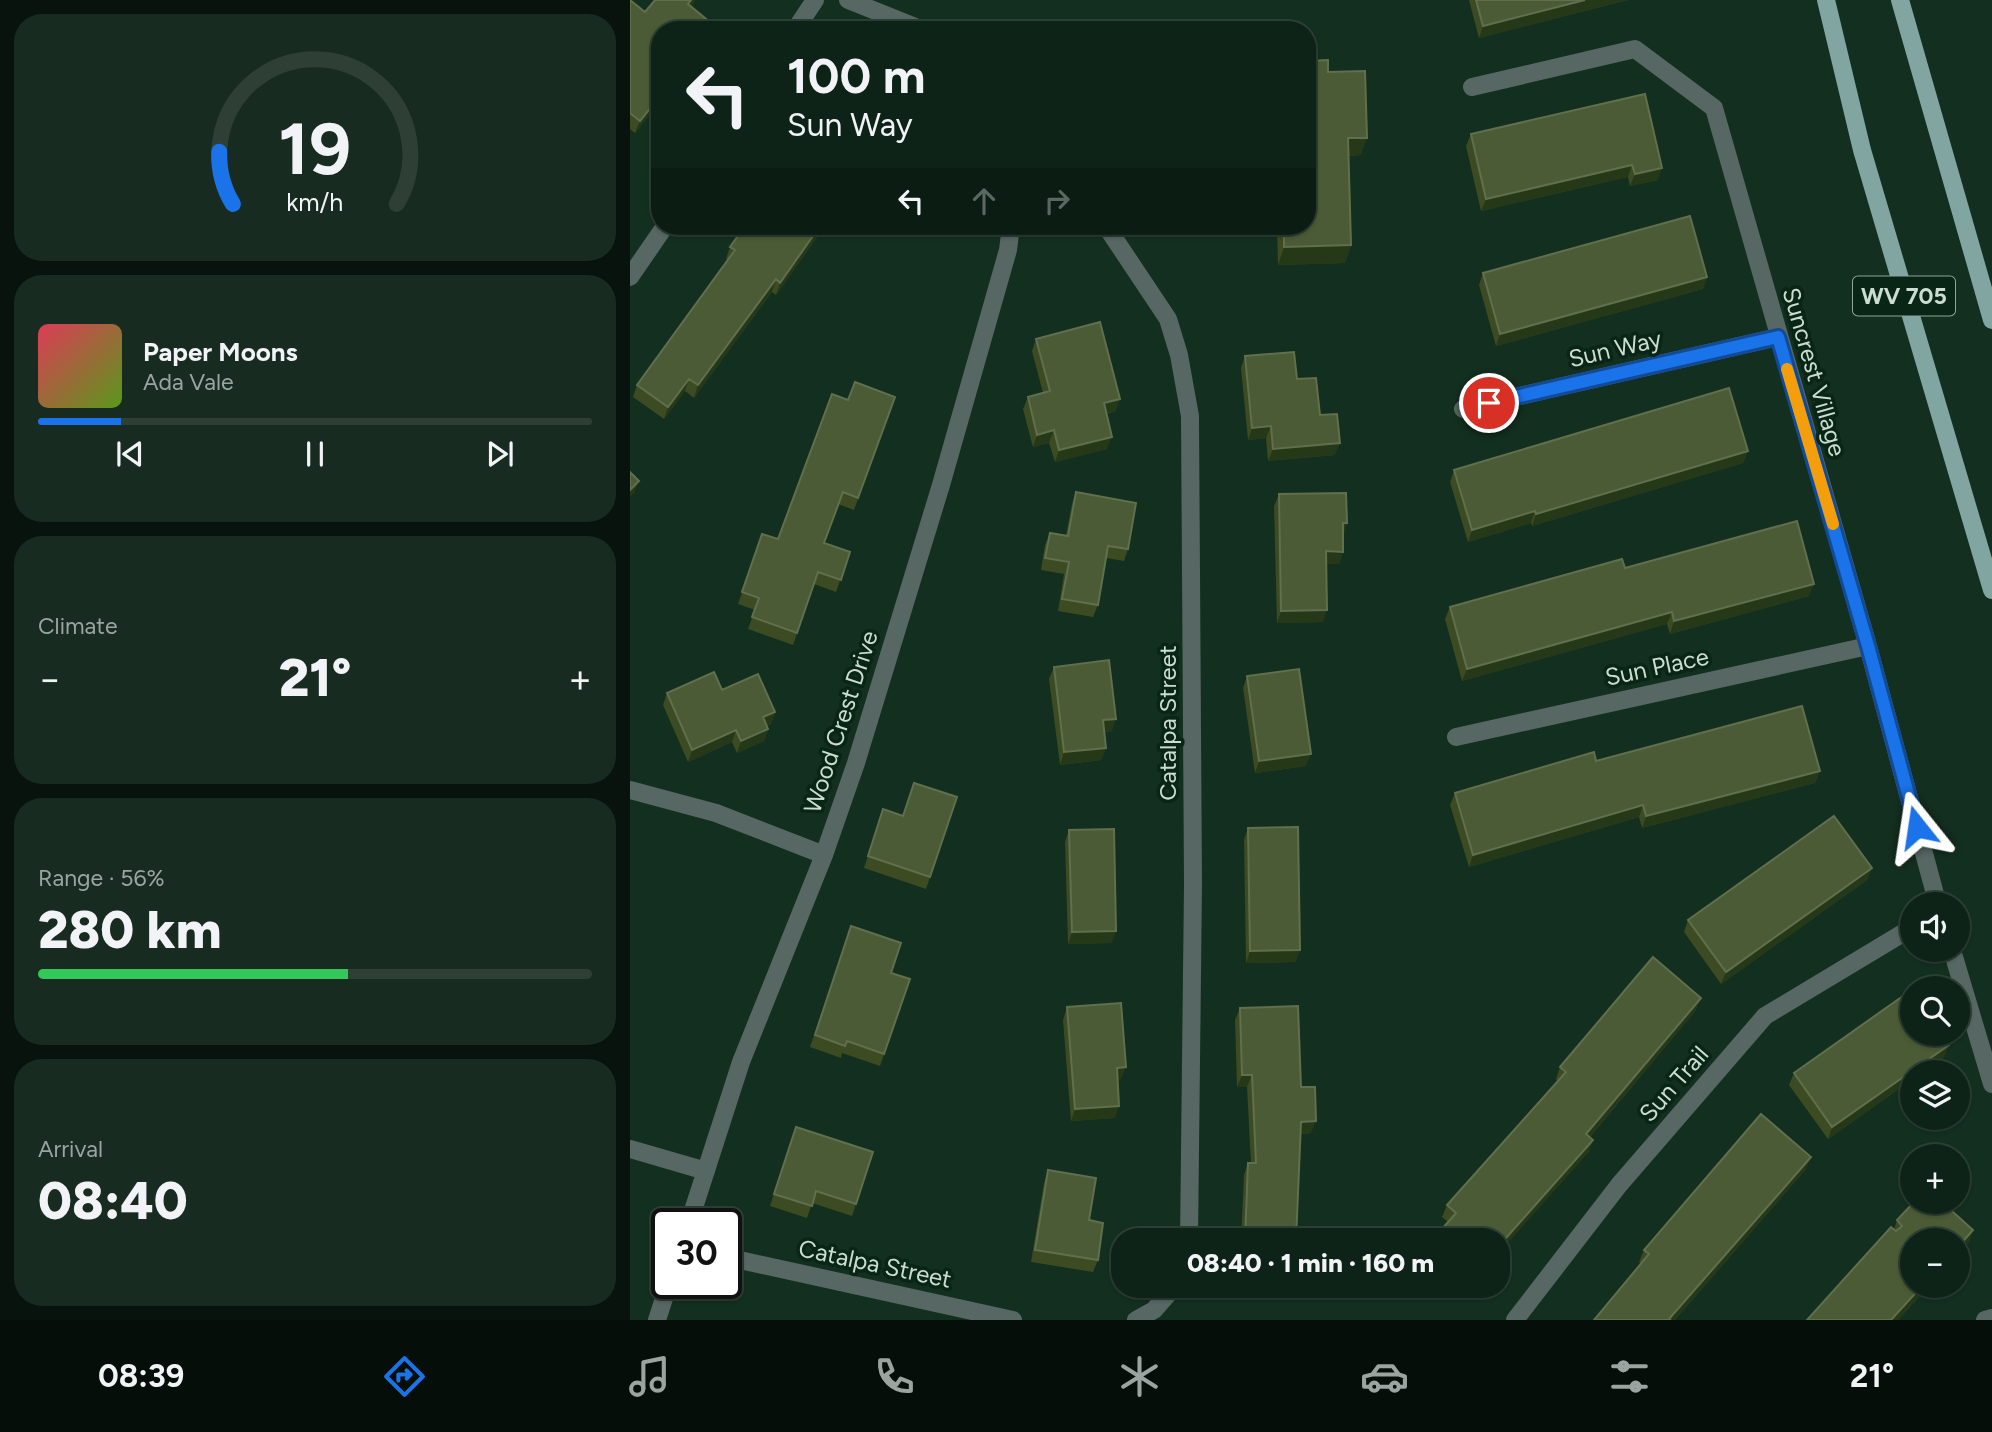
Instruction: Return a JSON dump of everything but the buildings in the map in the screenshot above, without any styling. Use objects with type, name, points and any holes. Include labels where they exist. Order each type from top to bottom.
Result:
[{"type":"main road","name":"WV 705","points":[[1826,0],[1862,150],[1992,590]]},
{"type":"main road","name":"WV 705","points":[[1900,0],[1992,320]]},
{"type":"street","points":[[801,21],[815,0]]},
{"type":"street","points":[[848,0],[900,21]]},
{"type":"street","name":"Suncrest Village","points":[[1472,87],[1635,49],[1714,108],[1868,646],[1934,892]]},
{"type":"street","points":[[630,277],[659,235]]},
{"type":"street","name":"Wood Crest Drive","points":[[694,1208],[746,1049],[824,855],[856,763],[941,485],[1008,250],[1010,235]]},
{"type":"street","name":"Catalpa Street","points":[[1112,235],[1168,319],[1179,355],[1190,415],[1193,897],[1189,1228]]},
{"type":"street","name":"Sun Way","points":[[1463,409],[1778,337]]},
{"type":"street","name":"Sun Place","points":[[1456,737],[1868,646]]},
{"type":"street","points":[[630,790],[716,813],[824,855]]},
{"type":"street","name":"Sun Trail","points":[[1515,1320],[1619,1185],[1765,1016],[1900,935]]},
{"type":"street","points":[[1956,962],[1992,1084]]},
{"type":"street","points":[[630,1149],[706,1171]]},
{"type":"street","name":"Catalpa Street","points":[[742,1261],[1013,1320]]},
{"type":"street","points":[[1136,1320],[1154,1310],[1164,1298]]},
{"type":"street","points":[[657,1320],[664,1299]]},
{"type":"street","points":[[1985,1320],[1992,1318]]},
{"type":"slow traffic","points":[[1787,369],[1833,524]]},
{"type":"route","points":[[1489,403],[1778,337],[1868,646],[1917,827]]}]
